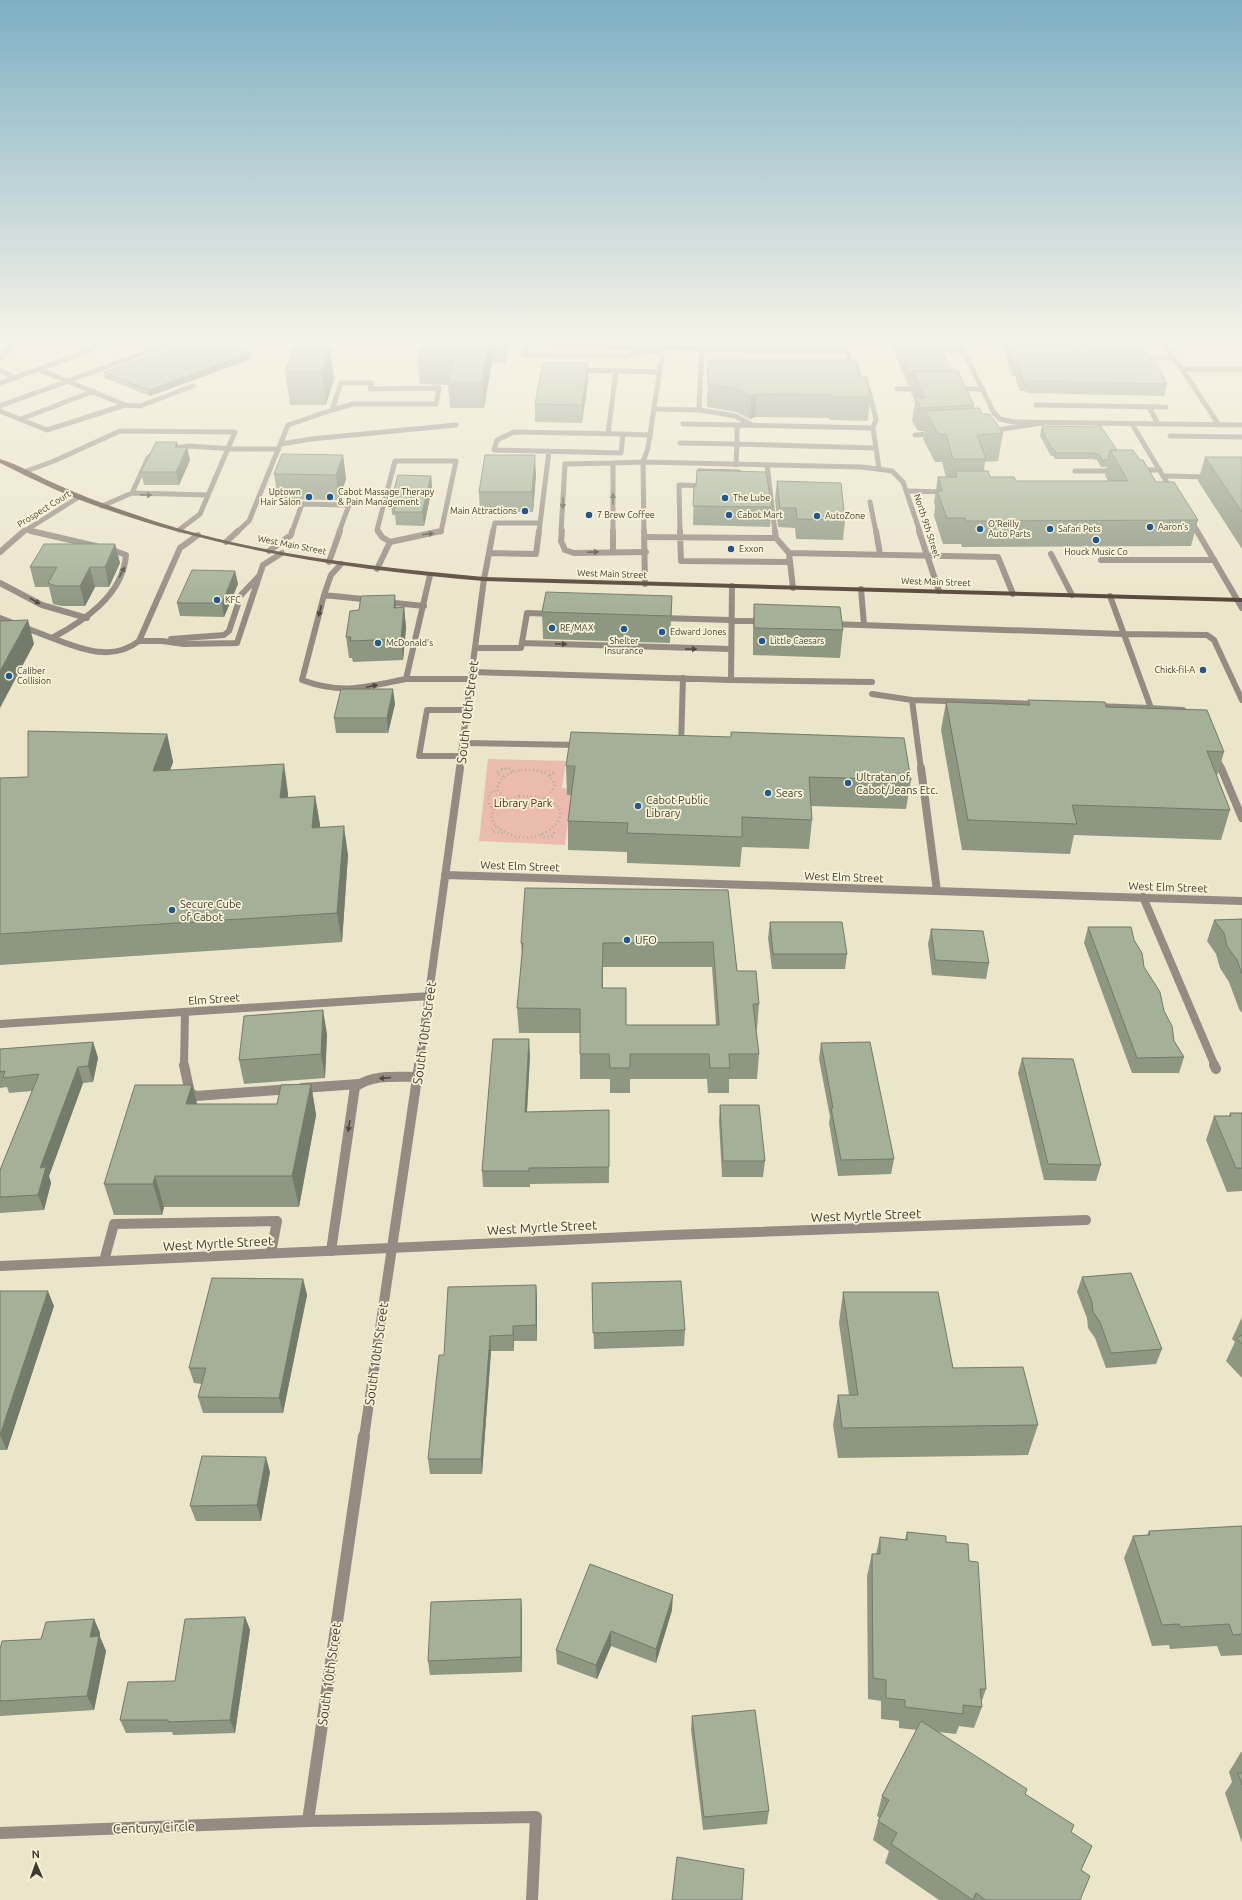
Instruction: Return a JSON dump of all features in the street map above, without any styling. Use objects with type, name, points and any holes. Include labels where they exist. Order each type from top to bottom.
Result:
[{"type":"main road","name":"West Main Street","points":[[0,461],[102,506],[178,530],[226,542],[329,562],[430,575],[484,579],[645,584],[1239,600]]},
{"type":"street","points":[[24,472],[54,461],[120,431],[132,431]]},
{"type":"street","points":[[178,530],[200,514],[235,432],[182,431]]},
{"type":"street","points":[[226,542],[249,521],[286,431]]},
{"type":"street","points":[[132,493],[149,455],[158,450],[176,447],[209,446],[228,449],[280,447],[311,438],[393,431]]},
{"type":"street","points":[[645,584],[646,552],[643,462],[651,431]]},
{"type":"street","points":[[736,465],[737,431]]},
{"type":"street","points":[[646,552],[574,553],[565,550],[561,542],[565,464],[613,464],[643,462],[879,469],[873,431]]},
{"type":"street","points":[[1136,431],[1176,496]]},
{"type":"street","points":[[1222,431],[1225,437]]},
{"type":"street","points":[[623,434],[621,453],[494,450],[497,440],[514,432],[623,434],[650,435]]},
{"type":"street","points":[[915,435],[937,434]]},
{"type":"street","points":[[1170,436],[1242,437]]},
{"type":"street","points":[[680,443],[876,448]]},
{"type":"street","points":[[489,553],[536,554],[549,451]]},
{"type":"street","points":[[395,461],[456,461],[441,532],[390,542],[382,537],[378,530],[395,461]]},
{"type":"street","points":[[613,464],[613,552]]},
{"type":"street","points":[[767,465],[776,538],[789,553],[793,588]]},
{"type":"street","name":"North 9th Street","points":[[879,469],[892,470],[903,482],[939,591]]},
{"type":"street","points":[[1129,470],[1160,470]]},
{"type":"street","points":[[1075,471],[1121,471]]},
{"type":"street","points":[[1164,476],[1215,477]]},
{"type":"street","points":[[717,486],[680,486],[681,561],[790,562]]},
{"type":"street","points":[[762,486],[770,486]]},
{"type":"street","points":[[906,491],[954,492]]},
{"type":"street","points":[[102,506],[132,493],[208,495]]},
{"type":"street","name":"Prospect Court","points":[[0,551],[26,530],[79,497]]},
{"type":"street","points":[[870,502],[880,554]]},
{"type":"street","points":[[269,551],[291,534],[302,504],[349,505],[329,562]]},
{"type":"street","points":[[1187,515],[1239,600],[1242,608]]},
{"type":"street","name":"South 10th Street","points":[[308,1821],[391,1247],[430,996],[445,875],[464,743],[484,579],[495,523],[540,523]]},
{"type":"street","points":[[26,530],[119,551],[126,555],[127,562],[113,589],[87,618],[52,638]]},
{"type":"street","points":[[0,618],[93,652],[121,650],[133,647],[139,641],[180,548],[198,535]]},
{"type":"street","points":[[645,537],[776,538]]},
{"type":"street","points":[[377,569],[390,542]]},
{"type":"street","points":[[139,641],[162,641],[184,644],[237,643],[263,565],[282,553]]},
{"type":"street","points":[[789,553],[880,554],[927,557],[998,557],[1013,594]]},
{"type":"street","points":[[1051,554],[1072,595]]},
{"type":"street","points":[[1101,560],[1214,560]]},
{"type":"street","points":[[342,564],[331,575],[324,595],[302,680],[319,688],[345,692],[406,679],[472,676],[872,682]]},
{"type":"street","points":[[241,595],[260,575]]},
{"type":"street","points":[[406,679],[430,575]]},
{"type":"street","points":[[0,583],[42,605],[87,618]]},
{"type":"street","points":[[731,680],[732,586]]},
{"type":"street","points":[[861,589],[864,625]]},
{"type":"street","points":[[324,595],[424,606]]},
{"type":"street","points":[[1110,596],[1149,708]]},
{"type":"street","points":[[162,641],[187,637],[215,637],[224,635],[229,631],[238,604]]},
{"type":"street","points":[[476,648],[521,648],[528,613],[559,614]]},
{"type":"street","points":[[653,617],[770,621]]},
{"type":"street","points":[[825,623],[1122,634],[1162,633],[1207,635],[1214,640],[1242,700]]},
{"type":"street","points":[[522,643],[731,649]]},
{"type":"street","points":[[673,746],[681,746],[683,678]]},
{"type":"street","points":[[872,694],[912,700],[1043,704]]},
{"type":"street","points":[[912,700],[937,891]]},
{"type":"street","points":[[1091,706],[1189,710]]},
{"type":"street","points":[[462,756],[419,756],[427,710],[468,710]]},
{"type":"street","points":[[464,743],[586,745]]},
{"type":"street","points":[[1214,752],[1242,818]]},
{"type":"street","name":"West Elm Street","points":[[445,875],[1242,901]]},
{"type":"street","points":[[1143,897],[1216,1068]]},
{"type":"street","name":"Elm Street","points":[[0,1024],[430,996]]},
{"type":"street","points":[[185,1012],[184,1064],[190,1093],[196,1096],[359,1084],[375,1079],[417,1077]]},
{"type":"street","points":[[331,1251],[355,1088],[359,1084]]},
{"type":"street","name":"West Myrtle Street","points":[[0,1266],[671,1235],[1086,1220]]},
{"type":"street","points":[[104,1261],[114,1224],[277,1221],[271,1253]]},
{"type":"street","points":[[308,1821],[536,1817],[532,1900]]},
{"type":"street","name":"Century Circle","points":[[0,1833],[308,1821]]},
{"type":"path","points":[[503,777],[497,773],[502,769],[509,768],[513,772]]},
{"type":"path","points":[[541,772],[549,776],[554,781],[554,789],[545,798],[524,803],[508,800],[501,796],[497,784],[503,777],[513,772],[528,770],[541,772],[551,771],[553,773],[549,776]]},
{"type":"path","points":[[495,809],[489,805],[488,796],[498,790]]},
{"type":"path","points":[[526,796],[545,798],[555,804],[561,812],[560,821],[552,830],[541,834],[519,837],[504,833],[496,827],[492,819],[495,809],[508,800],[526,796]]},
{"type":"path","points":[[496,827],[492,830],[493,832],[498,834],[504,833]]},
{"type":"path","points":[[541,834],[544,837],[551,837],[554,834],[552,830]]},
{"type":"green space","name":"Library Park","points":[[488,759],[566,761],[562,788],[568,789],[572,795],[565,845],[479,841]]},
{"type":"building","points":[[936,431],[1001,431],[1003,433],[977,435],[986,459],[953,459],[946,434],[938,434]]},
{"type":"building","points":[[1042,431],[1104,431],[1117,450],[1110,450],[1108,460],[1102,460],[1099,454],[1056,453],[1054,449],[1052,449]]},
{"type":"building","points":[[156,442],[177,442],[175,447],[187,447],[176,472],[141,472]]},
{"type":"building","points":[[1110,450],[1133,450],[1140,460],[1143,460],[1156,482],[1174,482],[1198,520],[966,521],[965,518],[947,518],[937,491],[942,491],[938,477],[957,477],[955,471],[988,471],[990,477],[1014,477],[1016,481],[1128,481]]},
{"type":"building","points":[[282,454],[343,455],[336,475],[274,474]]},
{"type":"building","points":[[485,455],[535,455],[532,492],[479,492]]},
{"type":"building","points":[[1205,457],[1242,457],[1242,512]]},
{"type":"building","points":[[697,470],[766,472],[772,507],[693,506],[694,486],[696,486]]},
{"type":"building","points":[[698,470],[740,470],[740,471]]},
{"type":"building","points":[[398,475],[431,476],[422,512],[394,512],[397,501],[391,501]]},
{"type":"building","points":[[777,481],[841,483],[845,520],[797,519],[796,508],[780,508]]},
{"type":"building","points":[[44,544],[115,544],[105,567],[90,567],[80,586],[56,586],[48,583],[57,567],[30,567]]},
{"type":"building","points":[[192,570],[235,571],[222,603],[177,603]]},
{"type":"building","points":[[546,592],[672,596],[671,616],[542,612]]},
{"type":"building","points":[[395,595],[394,608],[404,607],[401,639],[350,641],[351,637],[346,637],[350,611],[359,610],[361,596]]},
{"type":"building","points":[[754,604],[840,607],[843,630],[754,628]]},
{"type":"building","points":[[28,620],[0,671],[0,621]]},
{"type":"building","points":[[341,689],[393,689],[387,718],[334,718]]},
{"type":"building","points":[[1028,700],[1105,702],[1106,707],[1207,710],[1224,752],[1207,751],[1230,810],[1072,805],[1077,824],[968,820],[946,702],[1030,705]]},
{"type":"building","points":[[28,731],[167,734],[153,771],[284,764],[280,798],[315,796],[312,828],[344,826],[337,913],[0,934],[0,778],[28,777]]},
{"type":"building","points":[[571,732],[731,737],[731,732],[904,738],[911,780],[809,777],[812,820],[742,817],[742,837],[627,833],[628,823],[568,821],[575,766],[566,766]]},
{"type":"building","points":[[525,888],[728,890],[737,971],[756,971],[759,1004],[753,1004],[759,1054],[729,1054],[730,1068],[710,1068],[709,1054],[630,1054],[630,1068],[610,1068],[609,1054],[580,1054],[580,1009],[517,1008],[523,943],[521,943]],"holes":[[[713,942],[719,1025],[626,1025],[626,988],[602,988],[603,943]]]},
{"type":"building","points":[[1242,919],[1242,974],[1237,960],[1227,946],[1224,933],[1214,920]]},
{"type":"building","points":[[770,922],[842,922],[847,954],[773,954]]},
{"type":"building","points":[[1088,927],[1131,927],[1134,940],[1142,953],[1144,967],[1160,992],[1164,1011],[1172,1026],[1174,1041],[1184,1057],[1137,1058]]},
{"type":"building","points":[[931,929],[983,931],[989,963],[935,960]]},
{"type":"building","points":[[323,1010],[321,1054],[239,1060],[244,1016]]},
{"type":"building","points":[[493,1039],[529,1039],[525,1112],[609,1110],[609,1167],[529,1168],[529,1171],[482,1171]]},
{"type":"building","points":[[93,1042],[88,1066],[78,1067],[40,1168],[46,1167],[38,1195],[0,1197],[0,1170],[39,1074],[3,1078],[5,1071],[0,1072],[0,1049]]},
{"type":"building","points":[[870,1042],[894,1159],[841,1160],[821,1043]]},
{"type":"building","points":[[1022,1058],[1073,1059],[1101,1165],[1048,1164]]},
{"type":"building","points":[[311,1084],[292,1176],[155,1176],[153,1184],[104,1184],[135,1085],[192,1085],[186,1104],[277,1104],[281,1085]]},
{"type":"building","points":[[720,1105],[759,1105],[765,1161],[723,1161]]},
{"type":"building","points":[[1230,1113],[1242,1113],[1242,1168],[1236,1168],[1214,1116],[1231,1116]]},
{"type":"building","points":[[1131,1273],[1162,1349],[1111,1353],[1100,1322],[1093,1312],[1092,1302],[1082,1277]]},
{"type":"building","points":[[212,1278],[303,1279],[279,1398],[198,1397],[206,1368],[189,1368]]},
{"type":"building","points":[[681,1281],[685,1330],[593,1333],[592,1283]]},
{"type":"building","points":[[536,1285],[536,1325],[513,1326],[513,1335],[490,1336],[481,1459],[428,1459],[439,1355],[444,1355],[448,1287]]},
{"type":"building","points":[[0,1291],[48,1291],[0,1435]]},
{"type":"building","points":[[843,1292],[938,1292],[953,1368],[1023,1367],[1038,1425],[842,1428],[838,1395],[858,1395]]},
{"type":"building","points":[[1242,1335],[1242,1344],[1237,1338]]},
{"type":"building","points":[[202,1456],[266,1457],[257,1505],[190,1506]]},
{"type":"building","points":[[1242,1526],[1242,1634],[1233,1635],[1229,1624],[1181,1627],[1179,1624],[1162,1625],[1133,1536],[1150,1535],[1149,1531]]},
{"type":"building","points":[[907,1532],[946,1536],[946,1542],[968,1544],[969,1561],[978,1562],[986,1689],[980,1689],[982,1707],[963,1705],[963,1714],[905,1707],[905,1700],[886,1698],[886,1680],[873,1678],[872,1554],[880,1554],[880,1537],[907,1540]]},
{"type":"building","points":[[590,1564],[673,1595],[656,1649],[611,1631],[596,1665],[556,1650]]},
{"type":"building","points":[[521,1599],[521,1657],[428,1661],[431,1602]]},
{"type":"building","points":[[245,1617],[230,1720],[168,1722],[168,1720],[120,1720],[128,1682],[175,1681],[185,1619]]},
{"type":"building","points":[[94,1619],[90,1637],[99,1636],[87,1696],[0,1701],[0,1649],[2,1641],[41,1639],[46,1622]]},
{"type":"building","points":[[755,1710],[769,1811],[704,1817],[692,1716]]},
{"type":"building","points":[[921,1721],[1027,1789],[1025,1794],[1074,1825],[1071,1832],[1092,1846],[1081,1870],[1090,1876],[1080,1900],[986,1900],[976,1893],[973,1900],[891,1844],[897,1833],[878,1821],[889,1800],[882,1796]]},
{"type":"building","points":[[1238,1773],[1242,1773],[1242,1785]]},
{"type":"building","points":[[677,1857],[744,1869],[742,1900],[672,1900]]},
{"type":"place","name":"Uptown Hair Salon","points":[[309,497]]},
{"type":"place","name":"Cabot Massage Therapy & Pain Management","points":[[330,497]]},
{"type":"place","name":"The Lube","points":[[725,498]]},
{"type":"place","name":"Main Attractions","points":[[525,511]]},
{"type":"place","name":"7 Brew Coffee","points":[[589,515]]},
{"type":"place","name":"Cabot Mart","points":[[729,515]]},
{"type":"place","name":"AutoZone","points":[[817,516]]},
{"type":"place","name":"Aaron's","points":[[1150,527]]},
{"type":"place","name":"O'Reilly Auto Parts","points":[[980,529]]},
{"type":"place","name":"Safari Pets","points":[[1050,529]]},
{"type":"place","name":"Houck Music Co","points":[[1096,540]]},
{"type":"place","name":"Exxon","points":[[731,549]]},
{"type":"place","name":"KFC","points":[[217,600]]},
{"type":"place","name":"RE/MAX","points":[[552,628]]},
{"type":"place","name":"Shelter Insurance","points":[[624,629]]},
{"type":"place","name":"Edward Jones","points":[[662,632]]},
{"type":"place","name":"Little Caesars","points":[[762,641]]},
{"type":"place","name":"McDonald's","points":[[378,643]]},
{"type":"place","name":"Chick-fil-A","points":[[1203,670]]},
{"type":"place","name":"Caliber Collision","points":[[9,676]]},
{"type":"place","name":"Ultratan of Cabot/Jeans Etc.","points":[[848,783]]},
{"type":"place","name":"Sears","points":[[768,793]]},
{"type":"place","name":"Cabot Public Library","points":[[638,806]]},
{"type":"place","name":"Secure Cube of Cabot","points":[[172,910]]},
{"type":"place","name":"UFO","points":[[627,940]]}]
